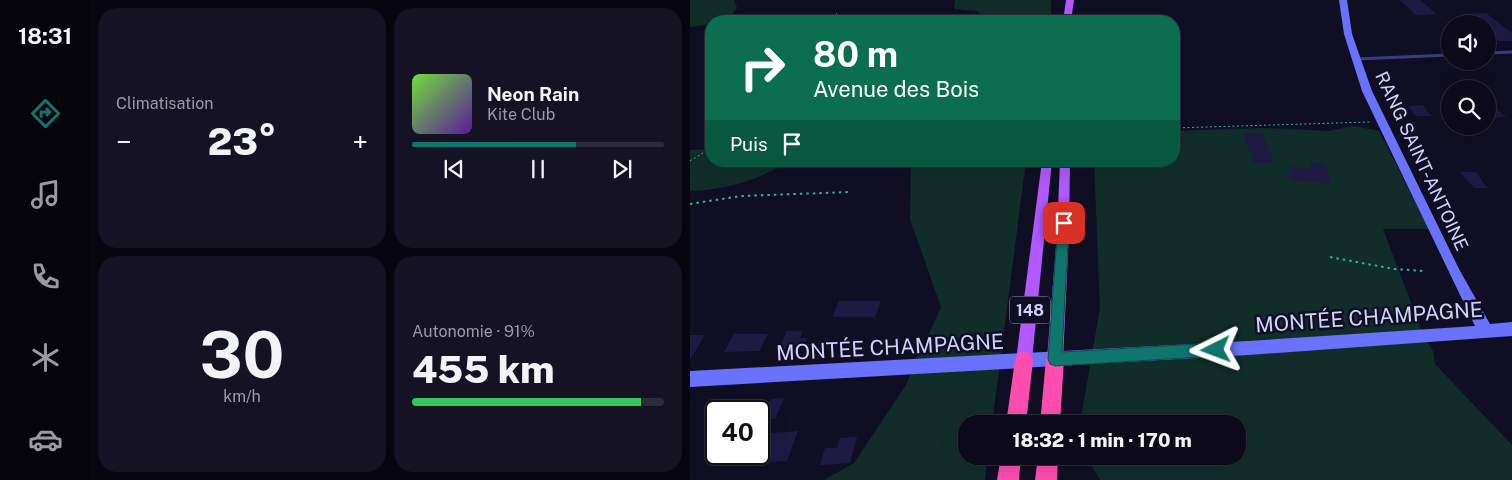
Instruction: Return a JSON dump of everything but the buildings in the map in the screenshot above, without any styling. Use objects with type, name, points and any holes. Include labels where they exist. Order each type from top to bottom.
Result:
[{"type":"highway","points":[[1051,415],[1055,359]]},
{"type":"highway","points":[[1017,415],[1024,360]]},
{"type":"highway","points":[[1008,480],[1010,465]]},
{"type":"highway","points":[[1046,480],[1047,465]]},
{"type":"main road","points":[[1068,15],[1070,0]]},
{"type":"main road","name":"148","points":[[1024,360],[1046,167]]},
{"type":"main road","name":"148","points":[[1055,359],[1064,233],[1065,167]]},
{"type":"street","name":"RANG SAINT-ANTOINE","points":[[1343,0],[1348,34],[1367,91],[1454,271],[1485,330]]},
{"type":"street","name":"MONTÉE CHAMPAGNE","points":[[690,379],[1055,359],[1398,338],[1512,329]]},
{"type":"lane","points":[[1496,53],[1512,52]]},
{"type":"lane","points":[[1356,59],[1441,55]]},
{"type":"path","points":[[835,15],[838,12]]},
{"type":"path","points":[[1180,128],[1383,122]]},
{"type":"path","points":[[690,161],[705,152]]},
{"type":"path","points":[[690,204],[741,196],[852,192]]},
{"type":"path","points":[[1330,257],[1394,269],[1424,271]]},
{"type":"green space","points":[[690,0],[734,0],[737,8],[731,15],[705,15],[705,25],[690,27]]},
{"type":"green space","points":[[955,0],[1051,0],[1051,15],[982,15],[978,11],[954,9]]},
{"type":"green space","points":[[1354,126],[1379,131],[1429,229],[1383,229],[1424,337],[1433,351],[1435,364],[1512,445],[1512,480],[1100,480],[1091,465],[1246,465],[1246,415],[1082,415],[1100,308],[1094,167],[1180,167],[1180,131],[1263,128],[1329,131]]},
{"type":"green space","points":[[705,149],[705,167],[778,167],[765,174],[740,183],[715,189],[690,191],[690,150]]},
{"type":"green space","points":[[911,167],[1025,167],[993,415],[958,415],[958,465],[987,465],[985,480],[824,480],[854,463],[906,385],[941,307],[910,219]]},
{"type":"route","points":[[1064,223],[1055,359],[1216,350]]}]
